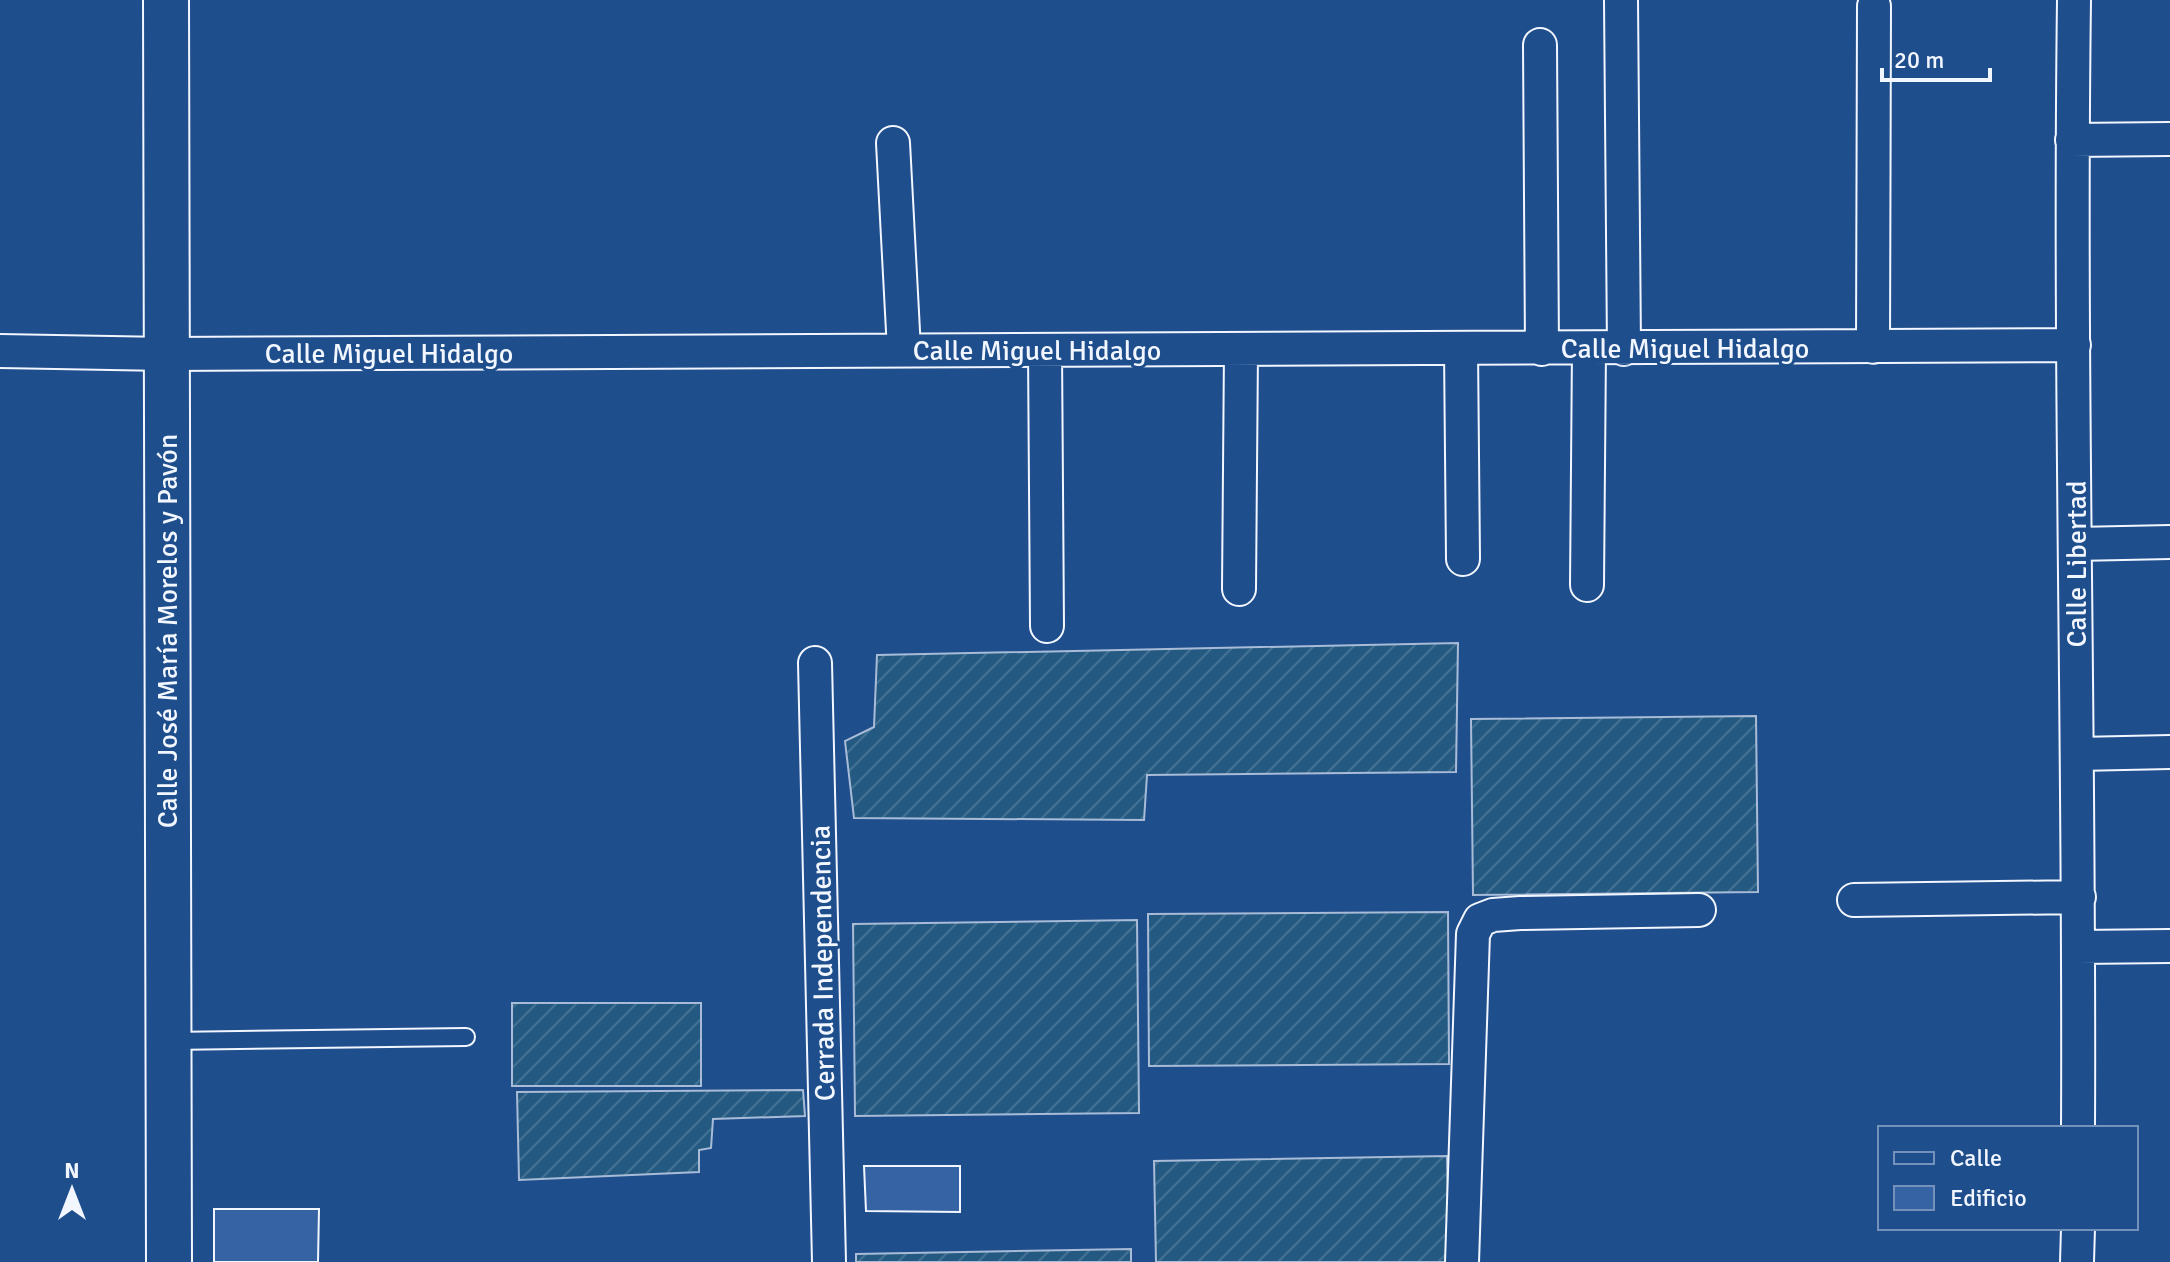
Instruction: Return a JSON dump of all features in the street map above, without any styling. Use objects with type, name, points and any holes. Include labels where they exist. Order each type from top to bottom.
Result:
[{"type":"street","name":"Calle José María Morelos y Pavón","points":[[166,0],[169,1262]]},
{"type":"street","points":[[1621,0],[1624,349]]},
{"type":"street","name":"Calle Libertad","points":[[2074,0],[2072,140],[2078,1126]]},
{"type":"street","points":[[1873,347],[1874,6]]},
{"type":"street","points":[[1540,45],[1542,349]]},
{"type":"street","points":[[2072,140],[2170,139]]},
{"type":"street","points":[[893,143],[904,350]]},
{"type":"street","name":"Calle Miguel Hidalgo","points":[[0,351],[166,354],[2074,345]]},
{"type":"street","points":[[1461,349],[1463,559]]},
{"type":"street","points":[[1587,585],[1589,349]]},
{"type":"street","points":[[1045,350],[1047,626]]},
{"type":"street","points":[[1239,589],[1241,350]]},
{"type":"street","points":[[2076,544],[2170,542]]},
{"type":"street","name":"Cerrada Independencia","points":[[815,663],[829,1262]]},
{"type":"street","points":[[2078,754],[2170,752]]},
{"type":"street","points":[[1854,900],[2079,897]]},
{"type":"street","points":[[1462,1262],[1473,934],[1480,920],[1493,915],[1520,913],[1699,910]]},
{"type":"street","points":[[2079,947],[2170,946]]},
{"type":"street","points":[[2077,1262],[2078,1230]]},
{"type":"lane","points":[[168,1041],[466,1037]]},
{"type":"shaded area","points":[[1458,643],[1456,772],[1147,775],[1144,820],[854,818],[845,741],[874,727],[877,655]]},
{"type":"shaded area","points":[[1756,716],[1758,892],[1473,895],[1471,719]]},
{"type":"shaded area","points":[[1448,912],[1449,1064],[1149,1066],[1148,914]]},
{"type":"shaded area","points":[[1137,920],[1139,1113],[855,1116],[853,924]]},
{"type":"shaded area","points":[[512,1003],[701,1003],[701,1086],[512,1086]]},
{"type":"shaded area","points":[[803,1090],[805,1116],[713,1119],[711,1148],[699,1150],[699,1172],[519,1180],[517,1092]]},
{"type":"shaded area","points":[[1447,1156],[1449,1262],[1156,1262],[1154,1161]]},
{"type":"shaded area","points":[[1131,1249],[1131,1262],[856,1262],[856,1254]]},
{"type":"building","points":[[864,1166],[960,1166],[960,1212],[866,1211]]},
{"type":"building","points":[[214,1209],[319,1209],[318,1262],[214,1262]]}]
